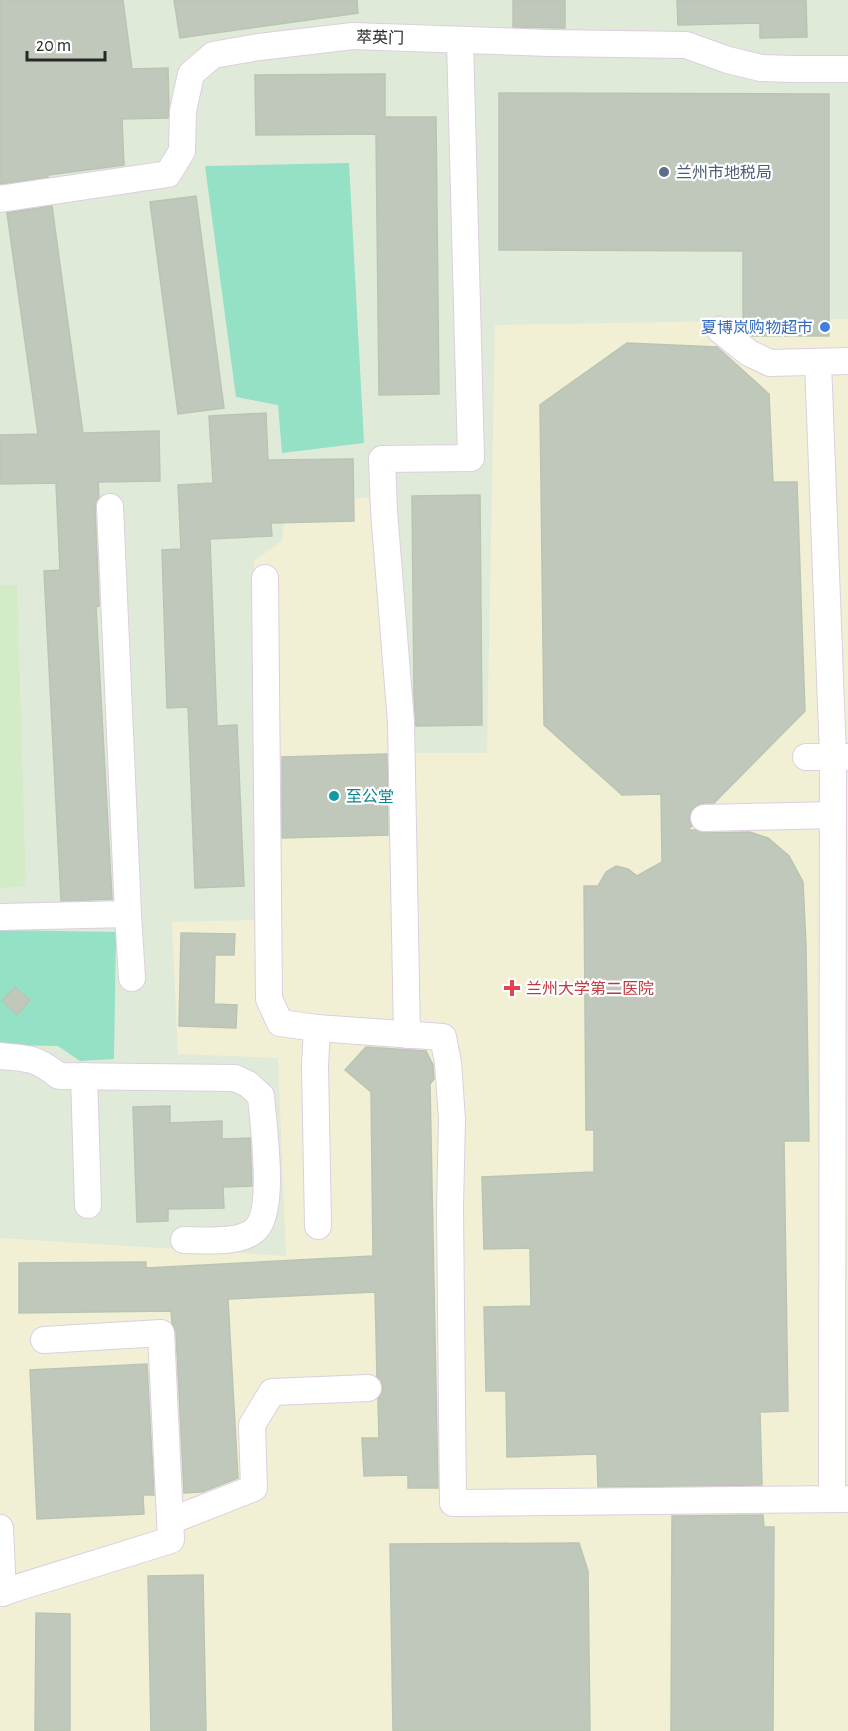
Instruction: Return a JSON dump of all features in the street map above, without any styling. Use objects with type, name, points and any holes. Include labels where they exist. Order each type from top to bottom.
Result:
[{"type":"street","name":"萃英门","points":[[0,199],[168,174],[182,151],[183,111],[191,75],[213,55],[259,47],[353,36],[686,45],[728,60],[761,68],[848,69]]},
{"type":"street","points":[[407,1035],[401,723],[382,459],[471,458],[460,40]]},
{"type":"street","points":[[720,330],[749,353],[770,363],[848,361]]},
{"type":"street","points":[[265,578],[269,999],[280,1023],[317,1028],[443,1037],[448,1063],[452,1119],[450,1208],[453,1503],[840,1499],[833,815],[841,757],[836,555],[818,362]]},
{"type":"street","points":[[110,507],[132,978]]},
{"type":"street","points":[[806,757],[841,757]]},
{"type":"street","points":[[704,818],[833,815]]},
{"type":"street","points":[[0,917],[128,914]]},
{"type":"street","points":[[317,1028],[315,1066],[318,1226]]},
{"type":"street","points":[[0,1056],[24,1057],[42,1062],[59,1076],[236,1078],[248,1084],[261,1096],[268,1183],[262,1217],[256,1229],[245,1236],[228,1239],[184,1240]]},
{"type":"street","points":[[84,1076],[88,1205]]},
{"type":"street","points":[[0,1528],[2,1593],[171,1540],[161,1334],[44,1340]]},
{"type":"street","points":[[170,1521],[254,1488],[252,1425],[272,1392],[368,1388]]},
{"type":"shaded area","points":[[349,163],[364,443],[282,453],[278,405],[236,397],[205,166]]},
{"type":"shaded area","name":"兰州大学第二医院","points":[[848,319],[848,1731],[0,1731],[0,1238],[286,1256],[278,1058],[178,1054],[172,922],[259,920],[254,561],[282,541],[286,505],[395,495],[407,753],[487,753],[495,325]]},
{"type":"shaded area","points":[[0,585],[17,585],[26,886],[0,888]]},
{"type":"shaded area","points":[[0,930],[116,932],[114,1059],[80,1061],[58,1046],[3,1045],[0,1042]]},
{"type":"building","points":[[0,0],[123,0],[132,69],[168,68],[169,107],[168,118],[122,119],[124,165],[0,184]]},
{"type":"building","points":[[174,0],[357,0],[358,13],[180,38]]},
{"type":"building","points":[[513,0],[565,0],[565,28],[513,27]]},
{"type":"building","points":[[677,0],[806,0],[807,37],[760,38],[760,23],[678,25]]},
{"type":"building","points":[[385,74],[385,117],[436,117],[439,394],[379,395],[376,134],[256,135],[255,75]]},
{"type":"building","name":"兰州市地税局","points":[[499,93],[829,94],[829,336],[752,336],[743,329],[743,251],[499,250]]},
{"type":"building","points":[[196,196],[224,408],[178,414],[150,202]]},
{"type":"building","points":[[52,206],[83,433],[159,431],[160,481],[98,482],[99,497],[95,508],[99,606],[96,607],[112,899],[61,901],[44,571],[60,570],[56,483],[0,484],[0,435],[38,434],[7,213]]},
{"type":"building","points":[[627,343],[717,347],[769,394],[773,482],[797,482],[805,711],[714,803],[704,803],[691,811],[689,819],[692,826],[687,830],[704,833],[750,832],[768,838],[789,856],[803,882],[809,1141],[784,1141],[788,1411],[760,1412],[762,1485],[598,1487],[597,1454],[507,1457],[506,1391],[486,1391],[484,1307],[531,1306],[530,1248],[484,1249],[482,1177],[594,1172],[594,1130],[586,1130],[584,886],[598,886],[606,872],[616,866],[628,869],[637,876],[662,862],[661,794],[622,795],[544,725],[540,405]]},
{"type":"building","points":[[266,413],[268,460],[353,459],[354,521],[271,523],[272,536],[210,539],[217,726],[237,725],[244,886],[195,888],[188,707],[167,708],[162,550],[181,549],[178,485],[213,483],[209,416]]},
{"type":"building","points":[[480,495],[482,725],[416,726],[412,496]]},
{"type":"building","name":"至公堂","points":[[387,754],[388,835],[282,838],[282,757]]},
{"type":"building","points":[[181,933],[235,934],[234,955],[215,955],[214,1004],[237,1005],[236,1028],[179,1026]]},
{"type":"building","points":[[15,987],[30,1000],[17,1015],[2,1001]]},
{"type":"building","points":[[366,1047],[426,1051],[433,1065],[434,1079],[430,1084],[438,1488],[408,1488],[408,1475],[364,1476],[362,1438],[379,1438],[378,1399],[383,1388],[381,1380],[377,1377],[375,1292],[228,1299],[238,1478],[202,1492],[184,1493],[176,1332],[172,1323],[171,1311],[19,1313],[19,1263],[146,1262],[146,1268],[373,1256],[371,1092],[345,1070]]},
{"type":"building","points":[[170,1106],[170,1123],[222,1121],[222,1139],[250,1138],[252,1186],[223,1187],[224,1208],[168,1209],[168,1221],[137,1222],[133,1107]]},
{"type":"building","points":[[147,1364],[154,1495],[143,1495],[144,1514],[37,1519],[30,1370]]},
{"type":"building","points":[[763,1515],[764,1527],[774,1527],[773,1731],[671,1731],[672,1516]]},
{"type":"building","points":[[579,1543],[588,1571],[590,1731],[393,1731],[390,1544]]},
{"type":"building","points":[[203,1575],[206,1731],[151,1731],[148,1576]]},
{"type":"building","points":[[36,1613],[70,1614],[70,1731],[35,1731]]},
{"type":"place","name":"兰州市地税局","points":[[664,172]]},
{"type":"place","name":"夏博岚购物超市","points":[[825,327]]},
{"type":"place","name":"至公堂","points":[[334,796]]},
{"type":"place","name":"兰州大学第二医院","points":[[512,988]]}]
